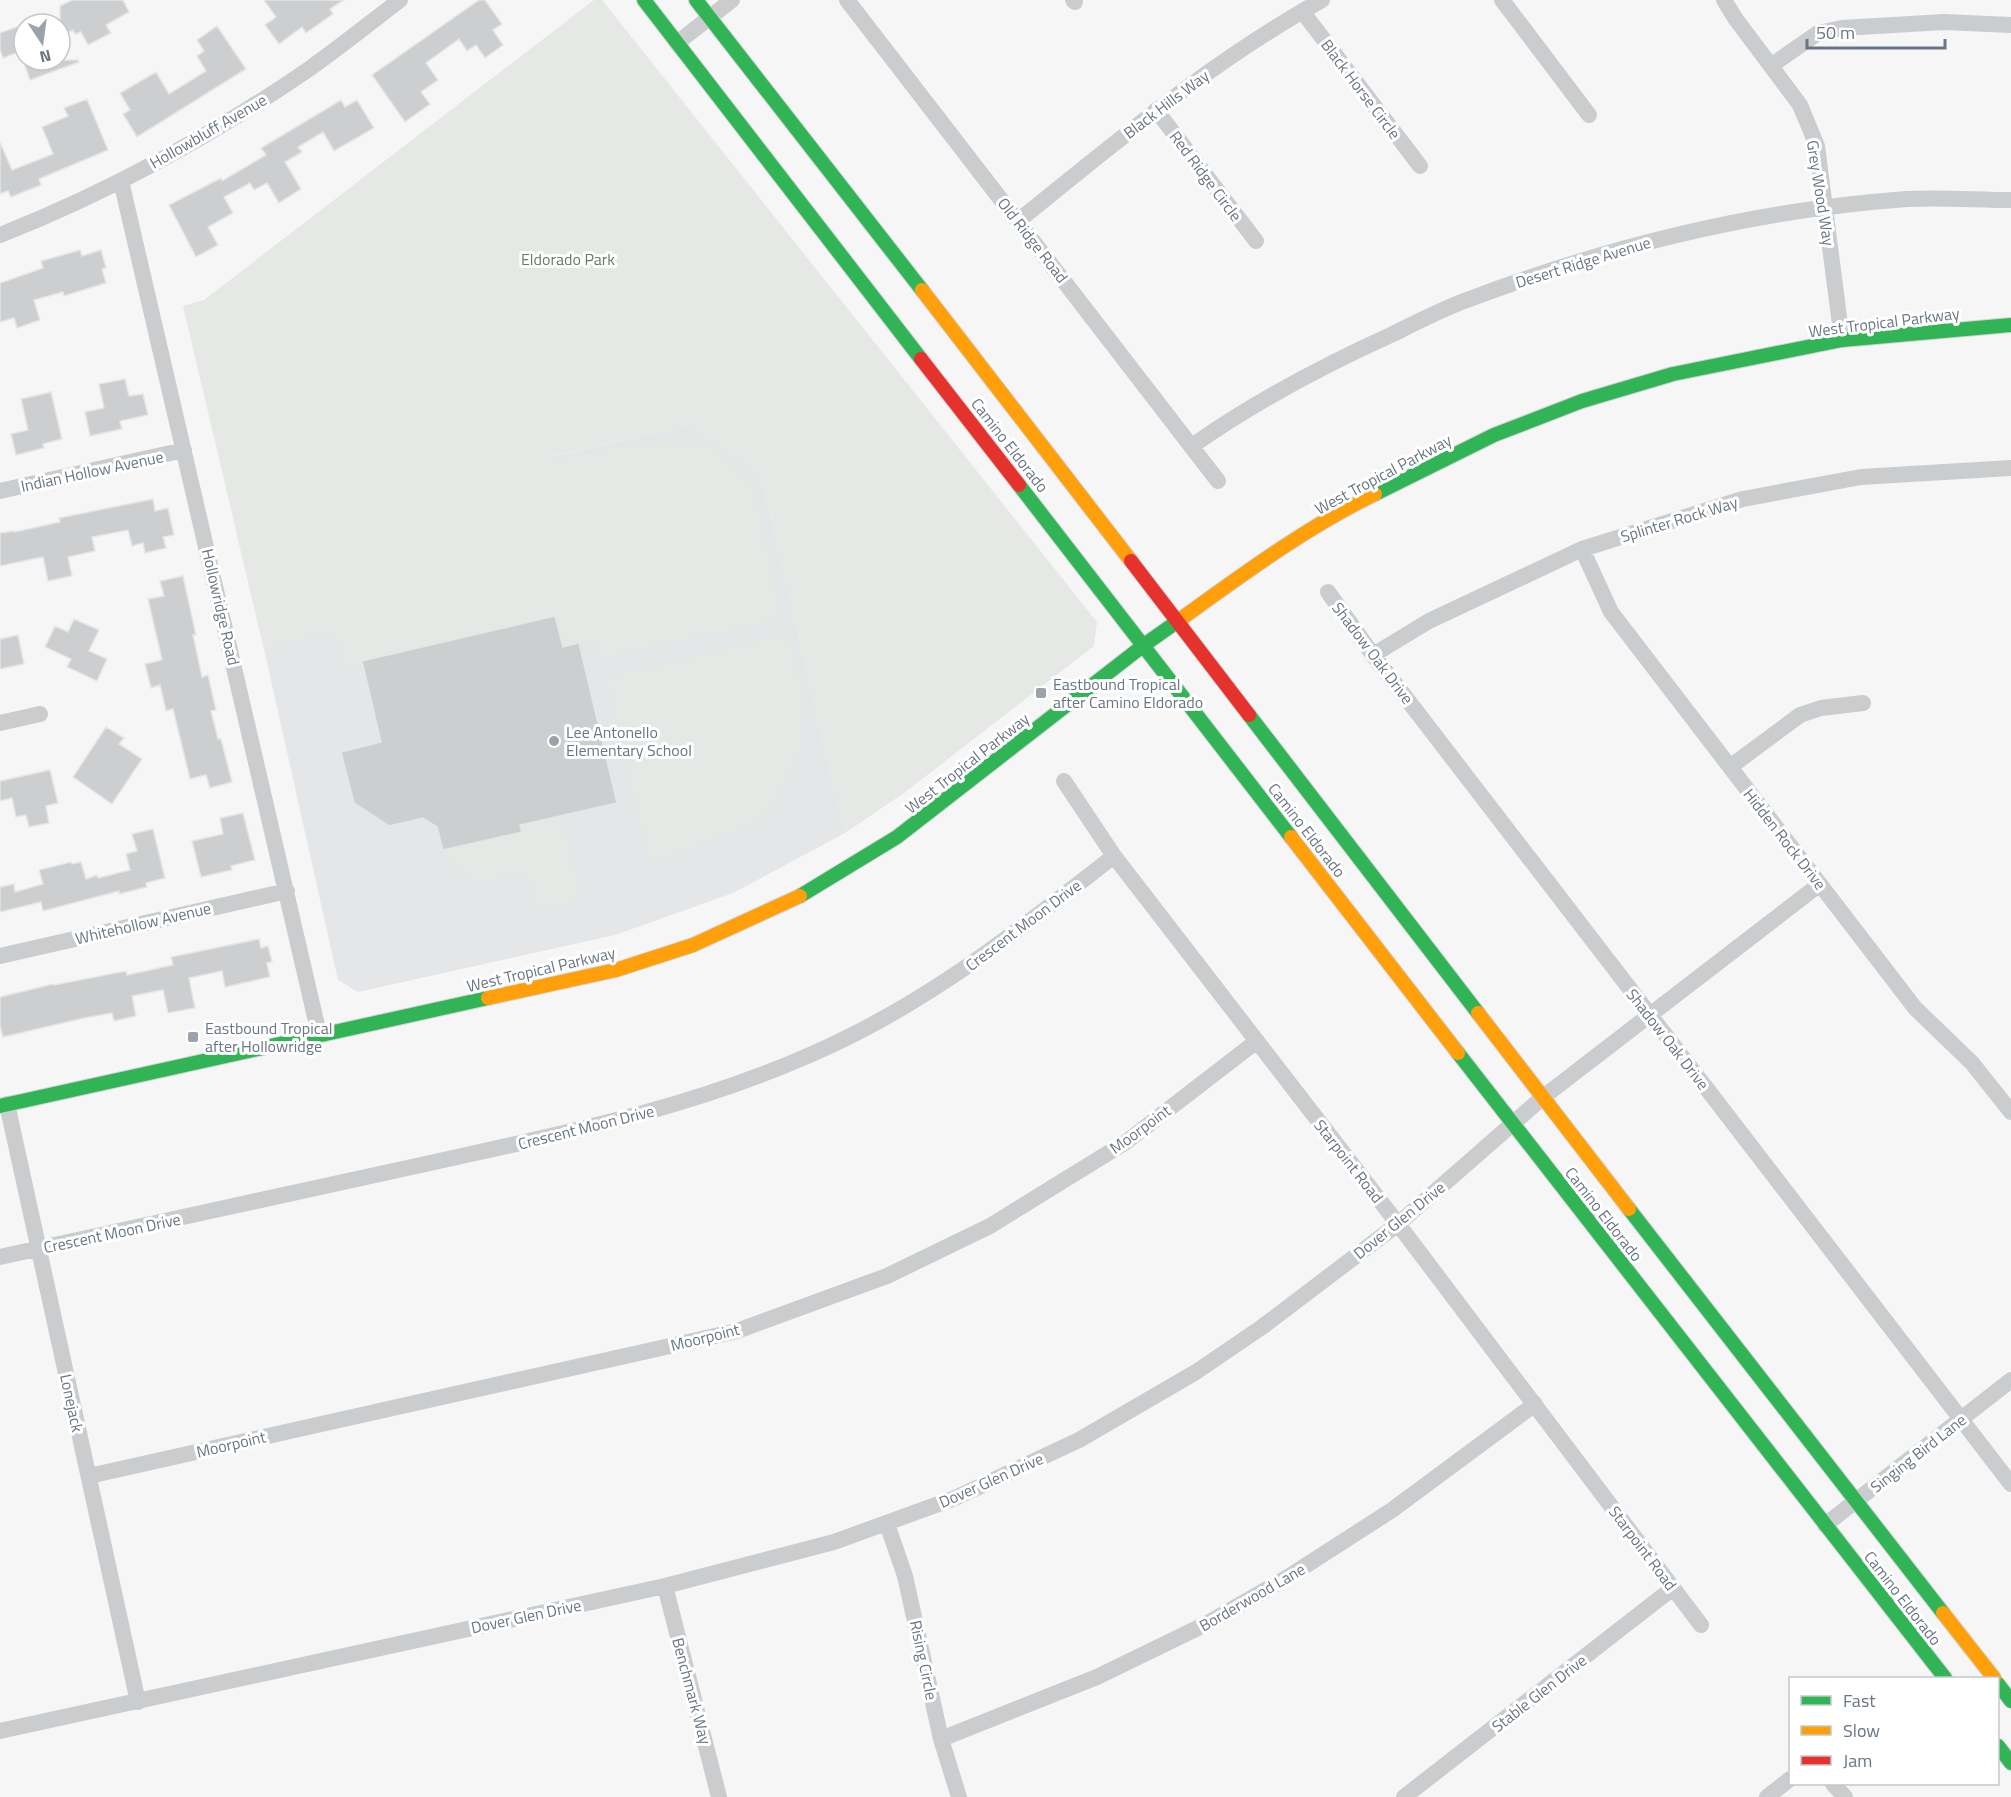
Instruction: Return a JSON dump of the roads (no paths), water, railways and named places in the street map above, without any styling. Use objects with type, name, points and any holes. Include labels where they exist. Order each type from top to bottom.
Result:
[{"type":"main road","name":"Camino Eldorado","points":[[645,0],[1512,1123],[1944,1677]]},
{"type":"main road","name":"Camino Eldorado","points":[[696,0],[1177,621],[1542,1098],[1993,1677]]},
{"type":"main road","name":"West Tropical Parkway","points":[[3,1105],[616,970],[693,945],[797,898],[907,831],[1144,645],[1266,558],[1346,508],[1494,435],[1582,401],[1672,374],[1842,340],[2011,325]]},
{"type":"main road","points":[[1999,1684],[2011,1701]]},
{"type":"main road","points":[[1999,1747],[2011,1763]]},
{"type":"street","name":"Hollowbluff Avenue","points":[[0,235],[34,222],[121,181],[241,114],[310,68],[400,0]]},
{"type":"street","points":[[677,43],[732,0]]},
{"type":"street","name":"Old Ridge Road","points":[[848,0],[1218,481]]},
{"type":"street","name":"Black Hills Way","points":[[1018,221],[1156,110],[1230,56],[1322,0]]},
{"type":"street","points":[[1502,0],[1589,115]]},
{"type":"street","name":"Grey Wood Way","points":[[1724,0],[1800,105],[1817,146],[1842,340]]},
{"type":"street","name":"Black Horse Circle","points":[[1302,11],[1420,166]]},
{"type":"street","points":[[1772,65],[1818,33],[1842,27],[1944,22],[2011,25]]},
{"type":"street","name":"Red Ridge Circle","points":[[1156,110],[1256,241]]},
{"type":"street","name":"Hollowridge Road","points":[[121,181],[319,1034]]},
{"type":"street","name":"Desert Ridge Avenue","points":[[1192,446],[1234,416],[1324,365],[1465,301],[1585,258],[1698,228],[1826,207],[1909,199],[2011,200]]},
{"type":"street","name":"Indian Hollow Avenue","points":[[0,491],[184,450]]},
{"type":"street","name":"Splinter Rock Way","points":[[1373,655],[1429,621],[1582,549],[1755,497],[1861,477],[2011,468]]},
{"type":"street","name":"Hidden Rock Drive","points":[[1582,549],[1611,612],[1915,1008],[1972,1063],[2010,1108]]},
{"type":"street","name":"Shadow Oak Drive","points":[[1328,592],[1373,655],[2011,1484]]},
{"type":"street","points":[[1730,767],[1800,715],[1821,708],[1863,703]]},
{"type":"street","points":[[0,723],[40,714]]},
{"type":"street","name":"Starpoint Road","points":[[1064,781],[1114,856],[1398,1224],[1701,1625]]},
{"type":"street","name":"Crescent Moon Drive","points":[[0,1257],[619,1121],[727,1089],[814,1053],[914,1001],[993,950],[1114,856]]},
{"type":"street","name":"Dover Glen Drive","points":[[0,1731],[664,1586],[834,1542],[955,1498],[1079,1440],[1196,1372],[1262,1327],[1398,1224],[1542,1098],[1820,884]]},
{"type":"street","name":"Whitehollow Avenue","points":[[0,956],[287,891]]},
{"type":"street","name":"Moorpoint","points":[[89,1476],[737,1331],[887,1276],[990,1226],[1125,1142],[1257,1041]]},
{"type":"street","name":"Lonejack","points":[[3,1105],[39,1249],[138,1702]]},
{"type":"street","name":"Singing Bird Lane","points":[[1826,1525],[2011,1380]]},
{"type":"street","name":"Borderwood Lane","points":[[941,1739],[1097,1677],[1208,1623],[1288,1577],[1392,1510],[1535,1404]]},
{"type":"street","name":"Rising Circle","points":[[887,1524],[905,1576],[941,1739],[951,1778],[959,1797]]},
{"type":"street","name":"Benchmark Way","points":[[664,1586],[719,1797]]},
{"type":"street","name":"Stable Glen Drive","points":[[1404,1797],[1673,1588]]},
{"type":"street","points":[[1767,1797],[1789,1780]]},
{"type":"street","points":[[1834,1785],[1845,1797]]},
{"type":"place","name":"Eastbound Tropical after Camino Eldorado","points":[[1041,693]]},
{"type":"place","name":"Lee Antonello Elementary School","points":[[554,741]]},
{"type":"place","name":"Eastbound Tropical after Hollowridge","points":[[193,1037]]},
{"type":"park label","name":"Eldorado Park","points":[[568,259]]}]
